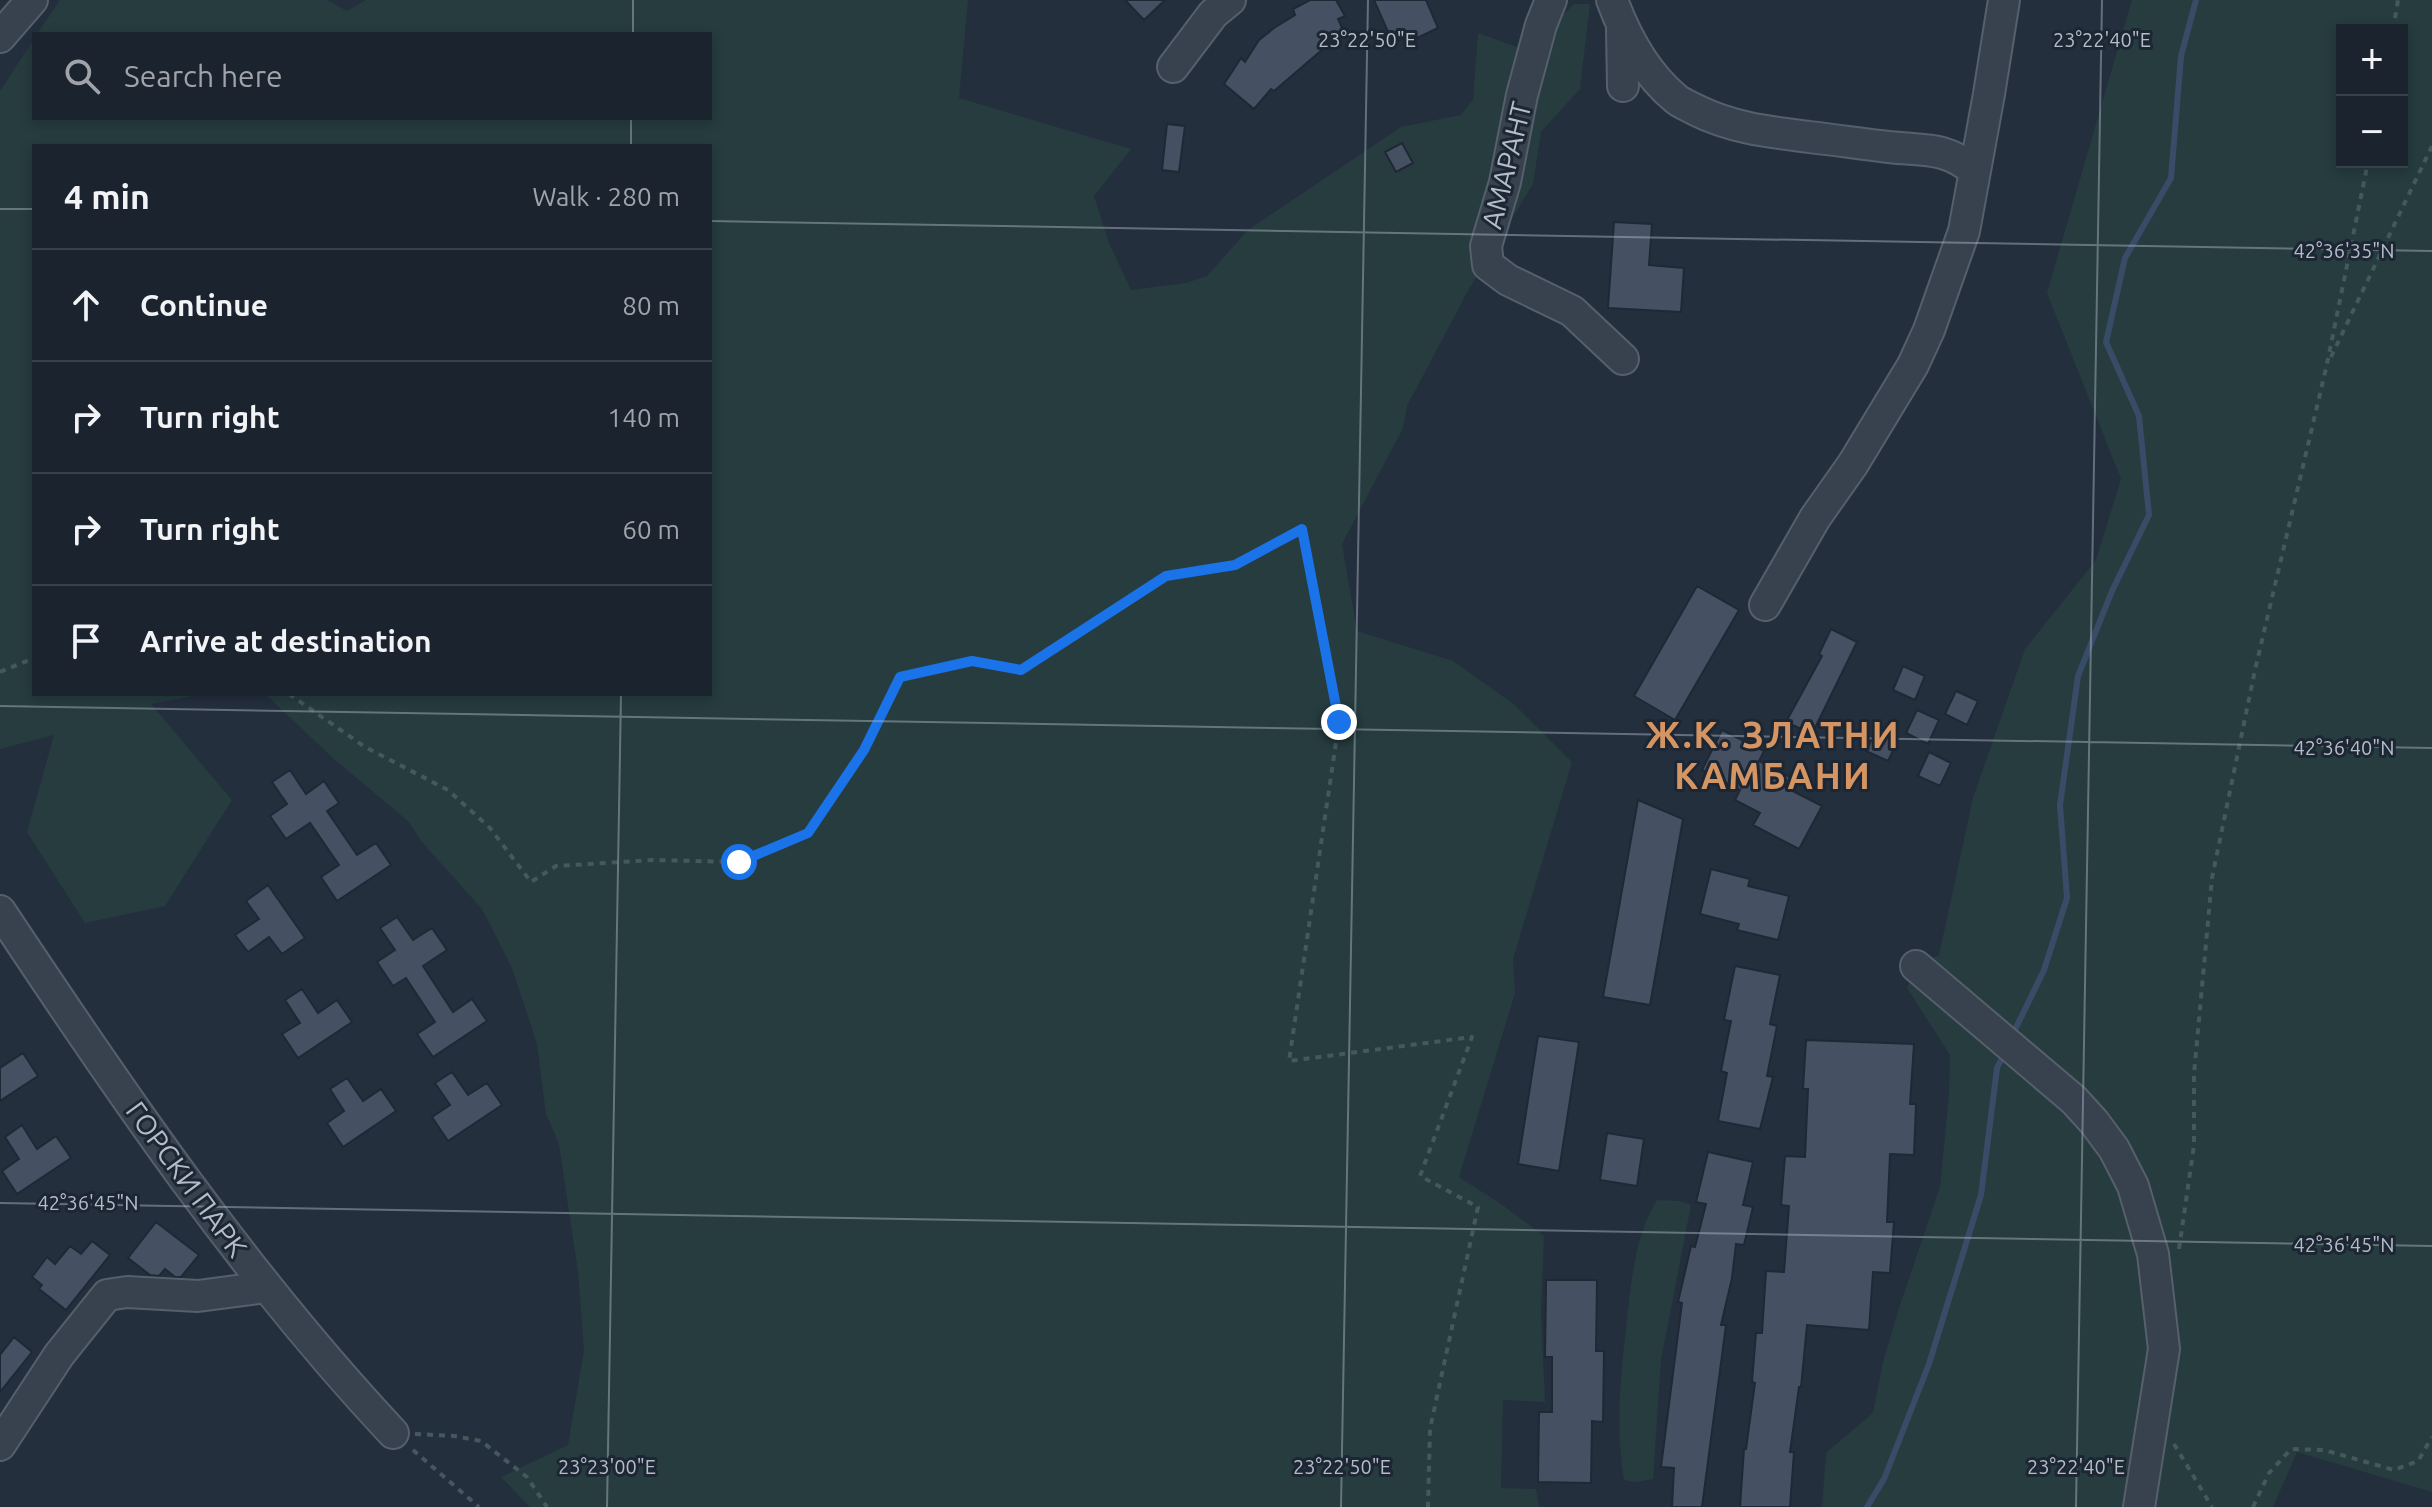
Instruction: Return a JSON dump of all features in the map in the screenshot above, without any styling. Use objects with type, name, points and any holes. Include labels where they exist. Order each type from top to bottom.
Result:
[{"type":"street","points":[[1173,67],[1213,14],[1230,0]]},
{"type":"street","name":"АМАРАНТ","points":[[1551,0],[1522,95],[1505,182],[1486,246],[1488,265],[1508,280],[1572,311],[1623,359]]},
{"type":"street","points":[[1765,605],[1815,518],[1853,464],[1913,365],[1929,330],[1964,231],[2004,0]]},
{"type":"street","points":[[1617,12],[1648,69],[1675,99],[1716,120],[1757,131],[1950,154],[1975,171]]},
{"type":"street","points":[[1617,12],[1623,86]]},
{"type":"street","name":"ГОРСКИ ПАРК","points":[[0,911],[132,1105],[266,1287],[347,1384],[393,1433]]},
{"type":"street","points":[[1916,966],[2074,1100],[2114,1149],[2133,1186],[2153,1254],[2164,1349],[2139,1507]]},
{"type":"street","points":[[0,1445],[59,1355],[107,1295],[127,1292],[198,1296],[266,1287]]},
{"type":"path","points":[[2394,24],[2398,0]]},
{"type":"path","points":[[2327,364],[2432,146]]},
{"type":"path","points":[[2178,1255],[2194,1145],[2194,1074],[2212,878],[2255,670],[2327,364],[2367,168]]},
{"type":"path","points":[[292,696],[365,747],[448,790],[490,828],[531,882],[556,866],[652,860],[739,862],[808,833],[864,750],[900,677],[972,661],[1021,670],[1166,576],[1235,565],[1302,529],[1339,722],[1289,1061],[1472,1037],[1420,1176],[1478,1207],[1430,1429],[1428,1507]]},
{"type":"path","points":[[0,672],[32,659]]},
{"type":"path","points":[[393,1433],[479,1507]]},
{"type":"path","points":[[393,1433],[454,1436],[481,1441],[527,1477],[547,1507]]},
{"type":"path","points":[[2253,1507],[2269,1473],[2291,1449],[2324,1450],[2394,1470],[2418,1461],[2432,1437]]},
{"type":"green space","points":[[60,0],[327,0],[347,11],[366,0],[968,0],[959,98],[1131,149],[1094,196],[1109,243],[1131,290],[1186,283],[1207,276],[1248,230],[1401,127],[1461,115],[1473,100],[1478,33],[1528,51],[1574,4],[1590,4],[1580,89],[1541,132],[1533,184],[1469,289],[1407,406],[1403,428],[1342,544],[1357,631],[1453,661],[1515,705],[1572,762],[1513,959],[1515,993],[1459,1177],[1544,1236],[1541,1312],[1545,1402],[1503,1400],[1501,1488],[1536,1489],[1539,1507],[530,1507],[501,1477],[568,1445],[584,1350],[578,1272],[559,1144],[546,1114],[537,1044],[512,968],[482,909],[421,841],[409,822],[334,759],[267,696],[712,696],[712,144],[32,144],[32,696],[193,696],[151,704],[232,800],[165,906],[85,923],[27,832],[54,735],[0,749],[0,91],[32,42],[32,120],[712,120],[712,32],[38,32]]},
{"type":"green space","points":[[2132,0],[2432,0],[2432,1492],[2297,1452],[2273,1507],[1822,1507],[1826,1453],[1873,1413],[1883,1362],[1899,1308],[1940,1187],[1950,1055],[1907,988],[1917,965],[1939,955],[1973,798],[2025,649],[2096,560],[2121,479],[2047,293]]},
{"type":"green space","points":[[1657,1200],[1691,1205],[1661,1360],[1653,1479],[1636,1482],[1624,1480],[1621,1460],[1621,1379],[1636,1258],[1644,1228]]},
{"type":"building","points":[[1125,0],[1165,0],[1144,20]]},
{"type":"building","points":[[1310,0],[1336,0],[1345,16],[1338,19],[1344,32],[1319,45],[1323,49],[1274,91],[1271,89],[1254,109],[1224,84],[1241,58],[1245,62],[1259,40],[1295,15],[1293,9]]},
{"type":"building","points":[[1374,0],[1426,0],[1438,28],[1417,38],[1415,34],[1393,43]]},
{"type":"building","points":[[1167,124],[1185,126],[1179,172],[1162,170]]},
{"type":"building","points":[[1402,143],[1413,163],[1396,172],[1385,152]]},
{"type":"building","points":[[1614,222],[1652,224],[1649,265],[1684,268],[1681,312],[1608,308]]},
{"type":"building","points":[[1697,586],[1739,610],[1675,720],[1634,696]]},
{"type":"building","points":[[1831,629],[1857,642],[1812,734],[1786,722],[1822,656],[1819,654]]},
{"type":"building","points":[[1903,666],[1925,676],[1915,700],[1893,690]]},
{"type":"building","points":[[1956,691],[1978,701],[1967,725],[1945,714]]},
{"type":"building","points":[[1917,710],[1939,720],[1928,744],[1906,733]]},
{"type":"building","points":[[1877,728],[1899,738],[1888,761],[1866,751]]},
{"type":"building","points":[[1722,730],[1764,751],[1759,761],[1790,777],[1785,787],[1822,806],[1799,849],[1753,825],[1760,813],[1735,800],[1740,790],[1702,770]]},
{"type":"building","points":[[1929,752],[1951,763],[1940,786],[1918,776]]},
{"type":"building","points":[[290,770],[306,794],[324,781],[339,803],[327,811],[357,855],[376,843],[391,865],[337,901],[321,877],[339,865],[310,823],[286,839],[270,816],[287,804],[272,782]]},
{"type":"building","points":[[1638,800],[1683,819],[1650,1005],[1603,997]]},
{"type":"building","points":[[1711,869],[1750,879],[1748,886],[1789,896],[1778,940],[1737,930],[1739,924],[1700,914]]},
{"type":"building","points":[[268,885],[305,938],[282,954],[269,937],[248,952],[235,935],[259,919],[246,901]]},
{"type":"building","points":[[397,917],[413,940],[432,928],[447,950],[423,966],[453,1012],[472,999],[487,1021],[433,1057],[417,1034],[435,1022],[406,978],[393,986],[377,962],[395,950],[380,928]]},
{"type":"building","points":[[1735,966],[1780,975],[1770,1024],[1777,1026],[1767,1076],[1773,1077],[1760,1129],[1718,1121],[1727,1073],[1721,1071],[1731,1021],[1724,1020]]},
{"type":"building","points":[[302,989],[318,1013],[337,1000],[352,1022],[298,1058],[282,1034],[300,1023],[285,1000]]},
{"type":"building","points":[[1538,1036],[1579,1042],[1559,1171],[1518,1164]]},
{"type":"building","points":[[1806,1040],[1914,1044],[1910,1104],[1916,1104],[1914,1155],[1890,1154],[1887,1222],[1894,1222],[1890,1273],[1873,1272],[1869,1330],[1807,1325],[1790,1452],[1794,1452],[1790,1507],[1740,1507],[1744,1449],[1755,1383],[1752,1382],[1756,1333],[1762,1333],[1766,1271],[1784,1272],[1789,1206],[1781,1205],[1785,1156],[1805,1157],[1808,1089],[1803,1089]]},
{"type":"building","points":[[23,1053],[38,1076],[0,1101],[0,1068]]},
{"type":"building","points":[[452,1072],[468,1095],[487,1083],[502,1105],[448,1141],[432,1117],[450,1105],[435,1083]]},
{"type":"building","points":[[347,1078],[363,1101],[381,1089],[396,1111],[343,1147],[327,1123],[344,1111],[330,1089]]},
{"type":"building","points":[[22,1125],[37,1149],[56,1136],[71,1158],[17,1194],[2,1171],[19,1159],[5,1137]]},
{"type":"building","points":[[1607,1133],[1644,1139],[1637,1186],[1600,1180]]},
{"type":"building","points":[[1708,1152],[1753,1162],[1743,1205],[1753,1207],[1744,1245],[1736,1244],[1721,1325],[1726,1325],[1702,1507],[1672,1507],[1674,1468],[1661,1467],[1682,1303],[1678,1302],[1691,1246],[1695,1247],[1706,1204],[1696,1202]]},
{"type":"building","points":[[156,1222],[199,1255],[181,1277],[175,1277],[165,1269],[159,1276],[150,1275],[128,1258]]},
{"type":"building","points":[[92,1241],[110,1255],[66,1310],[39,1289],[42,1285],[32,1277],[47,1257],[55,1264],[70,1246],[81,1254]]},
{"type":"building","points":[[1546,1280],[1597,1280],[1596,1351],[1604,1351],[1603,1422],[1592,1421],[1591,1483],[1538,1482],[1539,1412],[1552,1412],[1552,1357],[1545,1357]]},
{"type":"building","points":[[14,1337],[32,1352],[0,1392],[0,1355]]},
{"type":"waterway","points":[[2012,1036],[2044,970],[2067,898],[2060,805],[2078,676],[2112,591],[2149,515],[2139,416],[2106,342],[2125,258],[2171,178],[2181,56],[2196,0]]},
{"type":"waterway","points":[[1867,1507],[1884,1479],[1929,1364],[1981,1195],[1997,1068],[2004,1054]]},
{"type":"district","name":"Ж.К. ЗЛАТНИ КАМБАНИ","points":[[1773,754]]},
{"type":"route","points":[[739,862],[808,833],[864,750],[900,677],[972,661],[1021,670],[1166,576],[1235,565],[1302,529],[1339,722]]}]
